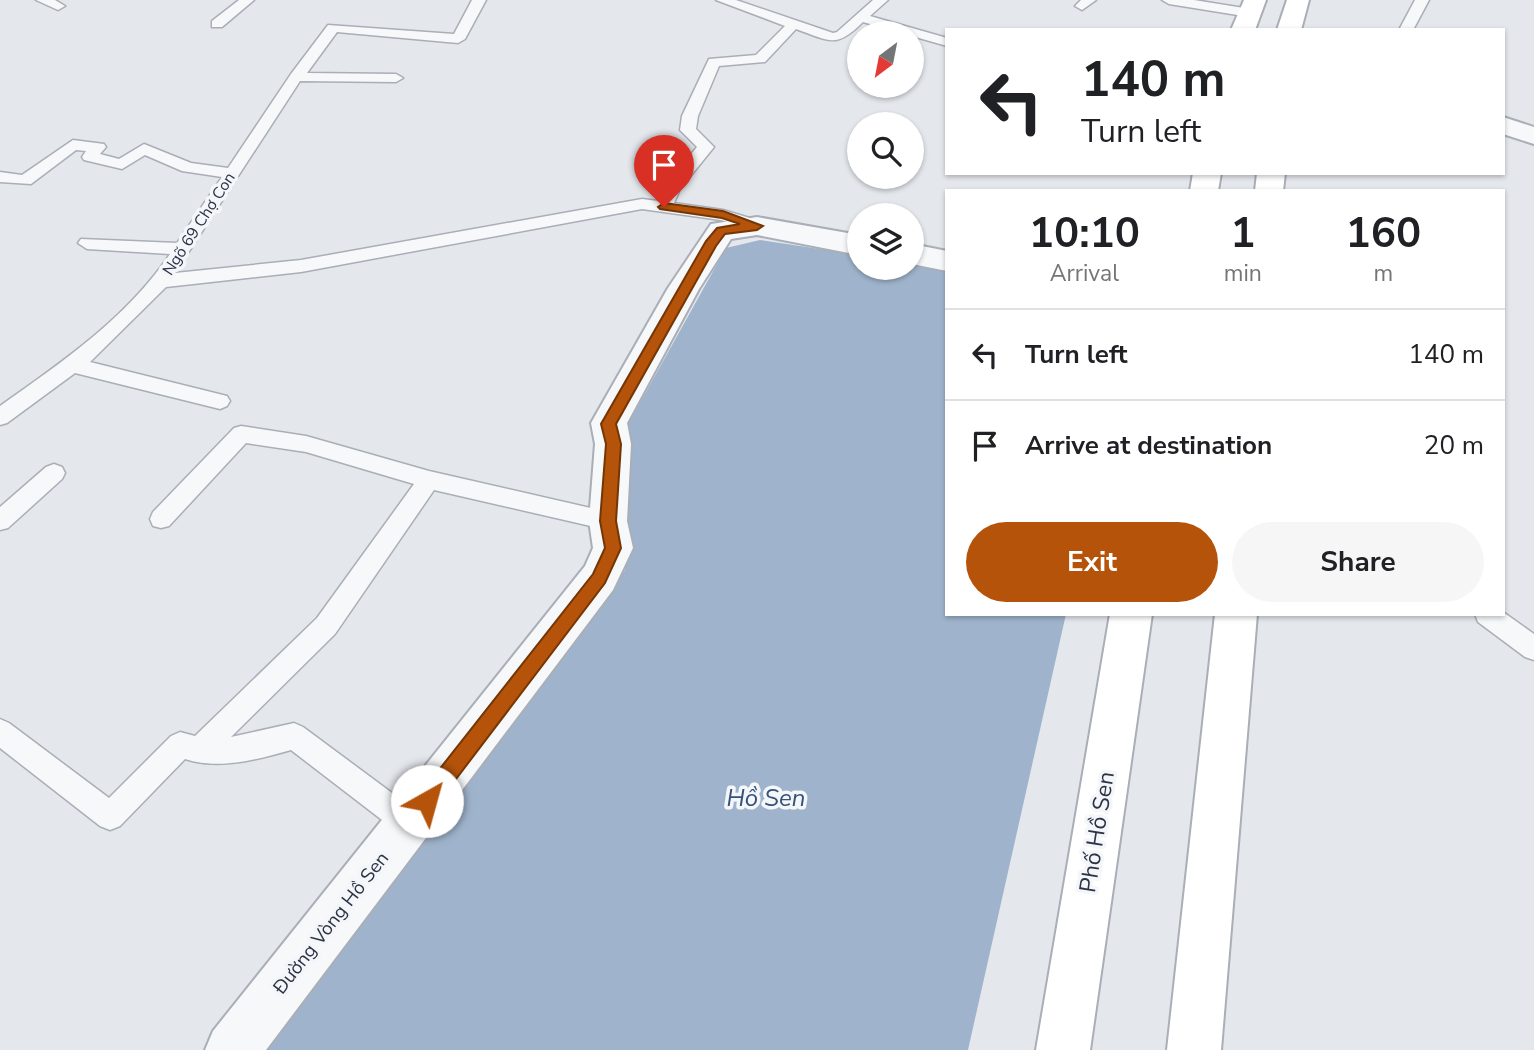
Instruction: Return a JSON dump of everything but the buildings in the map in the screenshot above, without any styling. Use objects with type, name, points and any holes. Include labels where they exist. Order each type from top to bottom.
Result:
[{"type":"main road","points":[[1290,28],[1298,0]]},
{"type":"main road","name":"Phố Hồ Sen","points":[[1063,1050],[1132,616]]},
{"type":"main road","points":[[1194,1050],[1236,616]]},
{"type":"street","points":[[1505,126],[1534,136]]},
{"type":"street","name":"Đường Vòng Hồ Sen","points":[[232,1050],[600,578],[613,548],[608,521],[613,444],[609,424],[711,244],[721,231],[757,226],[847,243]]},
{"type":"street","points":[[924,256],[945,261]]},
{"type":"lane","points":[[43,0],[58,6]]},
{"type":"lane","points":[[217,24],[247,0]]},
{"type":"lane","points":[[450,54],[478,0]]},
{"type":"lane","points":[[723,0],[832,37],[842,35],[881,0]]},
{"type":"lane","points":[[1169,0],[1249,14]]},
{"type":"lane","points":[[1407,28],[1422,0]]},
{"type":"lane","points":[[860,17],[945,41]]},
{"type":"lane","points":[[664,207],[672,188],[706,146],[688,130],[691,116],[714,62],[761,59],[794,24]]},
{"type":"lane","name":"Ngõ 69 Chợ Con","points":[[0,417],[90,352],[161,281],[296,77],[332,28],[458,38]]},
{"type":"lane","points":[[296,77],[396,78]]},
{"type":"lane","points":[[0,177],[25,180],[73,145],[98,147],[90,157],[122,164],[144,149],[188,168],[233,173]]},
{"type":"lane","points":[[161,281],[301,266],[642,204],[723,215],[757,226]]},
{"type":"lane","points":[[87,243],[182,249]]},
{"type":"lane","points":[[72,365],[220,401]]},
{"type":"lane","points":[[161,519],[241,434],[306,444],[429,480],[608,521]]},
{"type":"lane","points":[[0,521],[54,473]]},
{"type":"lane","points":[[198,751],[326,626],[429,480]]},
{"type":"lane","points":[[1490,616],[1534,649]]},
{"type":"lane","points":[[0,732],[110,816],[180,745],[198,751],[255,748],[294,737],[410,823]]},
{"type":"water","name":"Hồ Sen","points":[[760,240],[847,253],[847,280],[924,280],[924,266],[945,272],[945,616],[1066,616],[968,1050],[253,1050],[625,570],[627,426],[726,248]]},
{"type":"route","points":[[427,801],[600,578],[613,548],[608,521],[613,444],[609,424],[711,244],[721,231],[757,226],[723,215],[664,207]]}]
